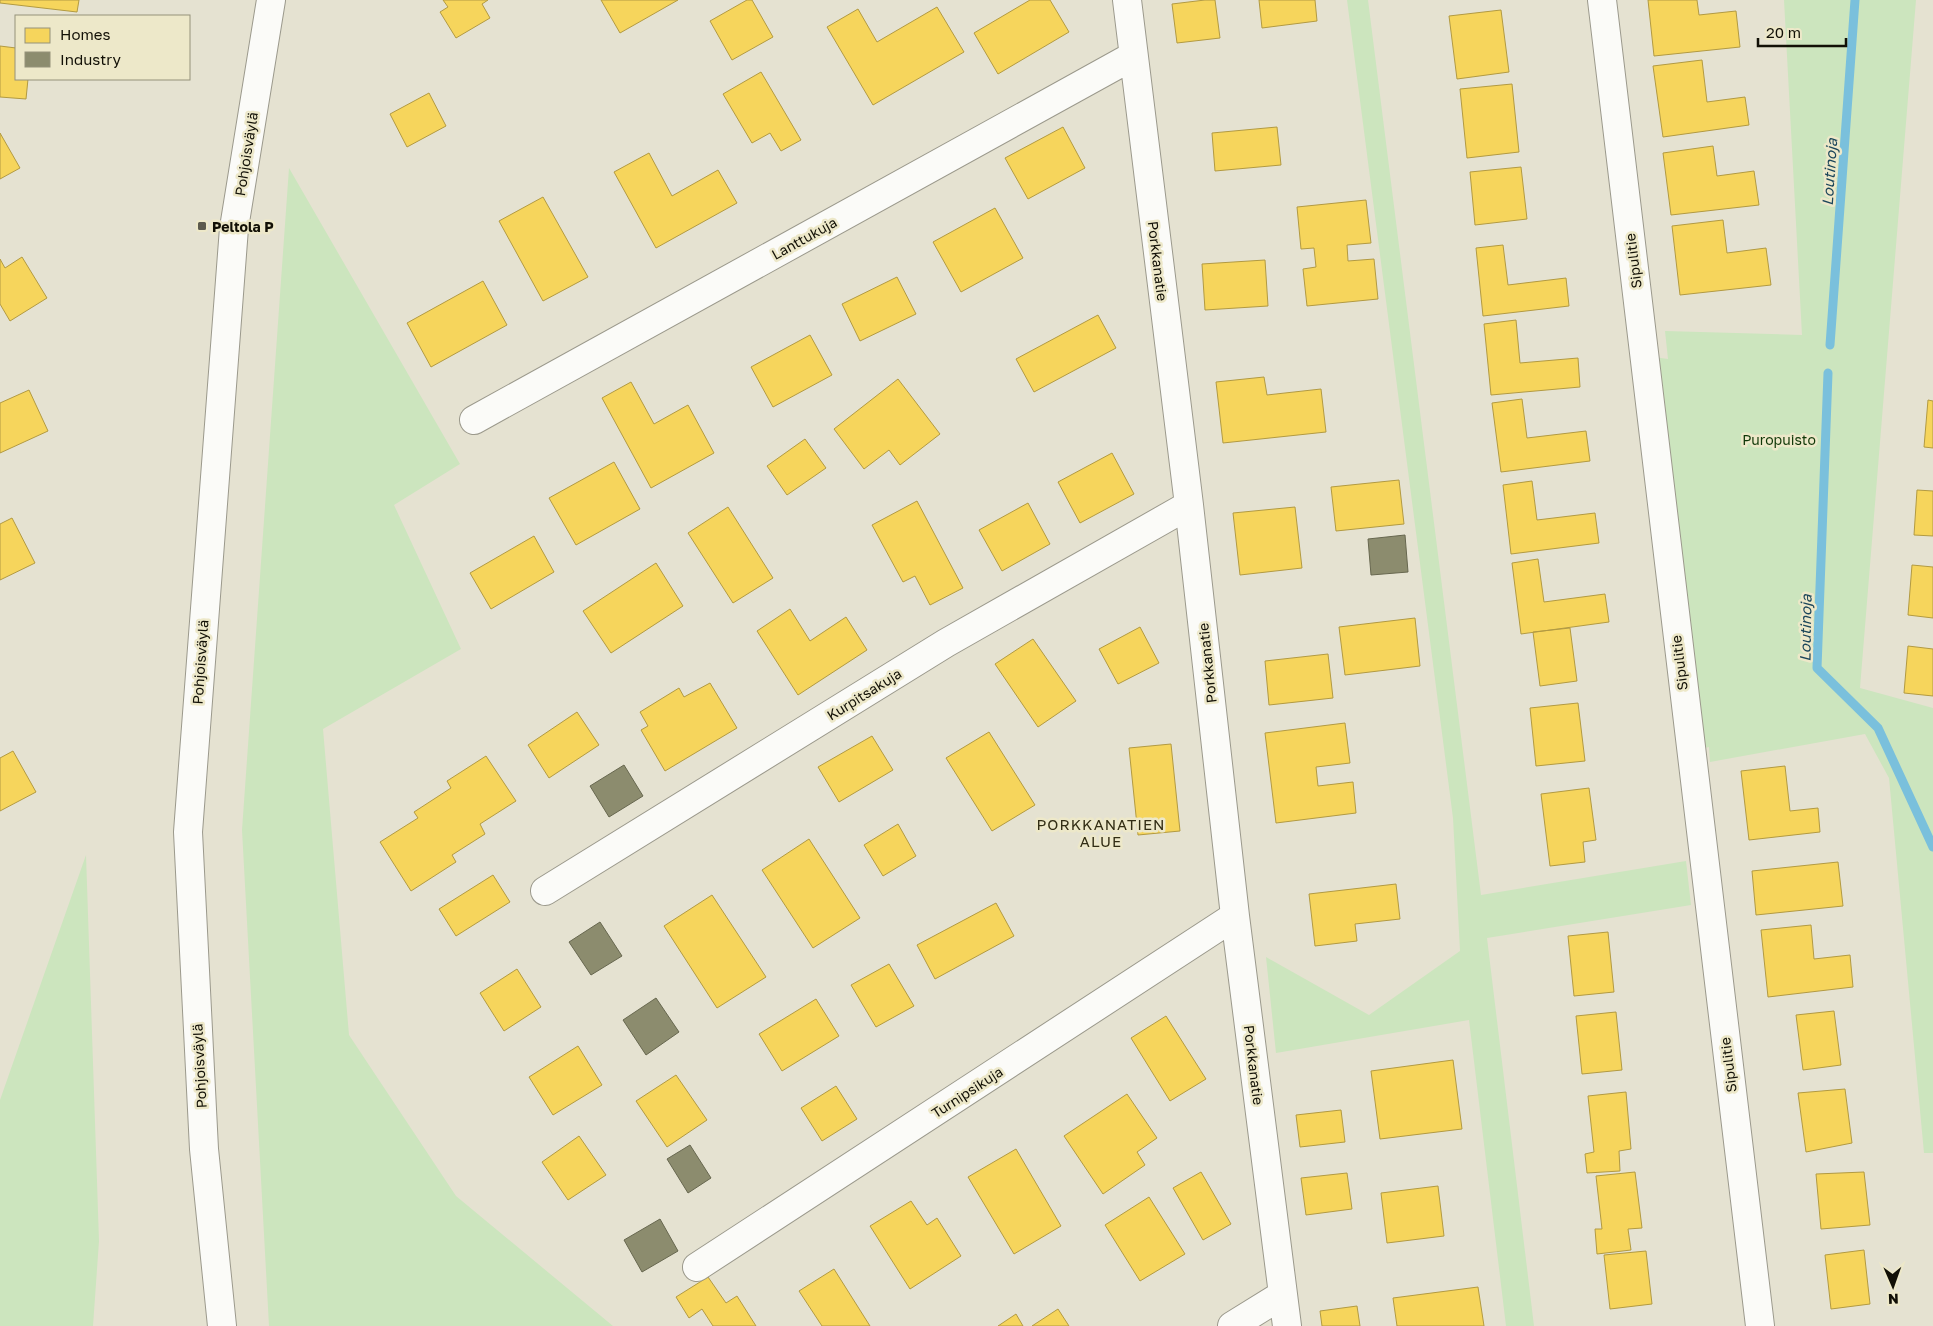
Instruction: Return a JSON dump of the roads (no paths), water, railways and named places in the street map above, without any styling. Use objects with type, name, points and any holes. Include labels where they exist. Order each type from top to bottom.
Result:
[{"type":"street","name":"Pohjoisväylä","points":[[222,1326],[204,1149],[188,832],[234,228],[271,0]]},
{"type":"street","name":"Porkkanatie","points":[[1127,0],[1235,916],[1286,1326]]},
{"type":"street","name":"Sipulitie","points":[[1602,0],[1760,1326]]},
{"type":"street","name":"Lanttukuja","points":[[474,420],[1133,56]]},
{"type":"street","name":"Kurpitsakuja","points":[[545,891],[946,643],[1188,505]]},
{"type":"street","name":"Turnipsikuja","points":[[697,1267],[1235,916]]},
{"type":"street","points":[[1232,1326],[1282,1295]]},
{"type":"waterway","name":"Loutinoja","points":[[1830,345],[1855,0]]},
{"type":"waterway","name":"Loutinoja","points":[[1828,373],[1817,668],[1878,728],[1933,847]]},
{"type":"place","name":"Peltola P","points":[[202,226]]},
{"type":"district","name":"PORKKANATIEN ALUE","points":[[1101,832]]},
{"type":"park label","name":"Puropuisto","points":[[1779,439]]}]
